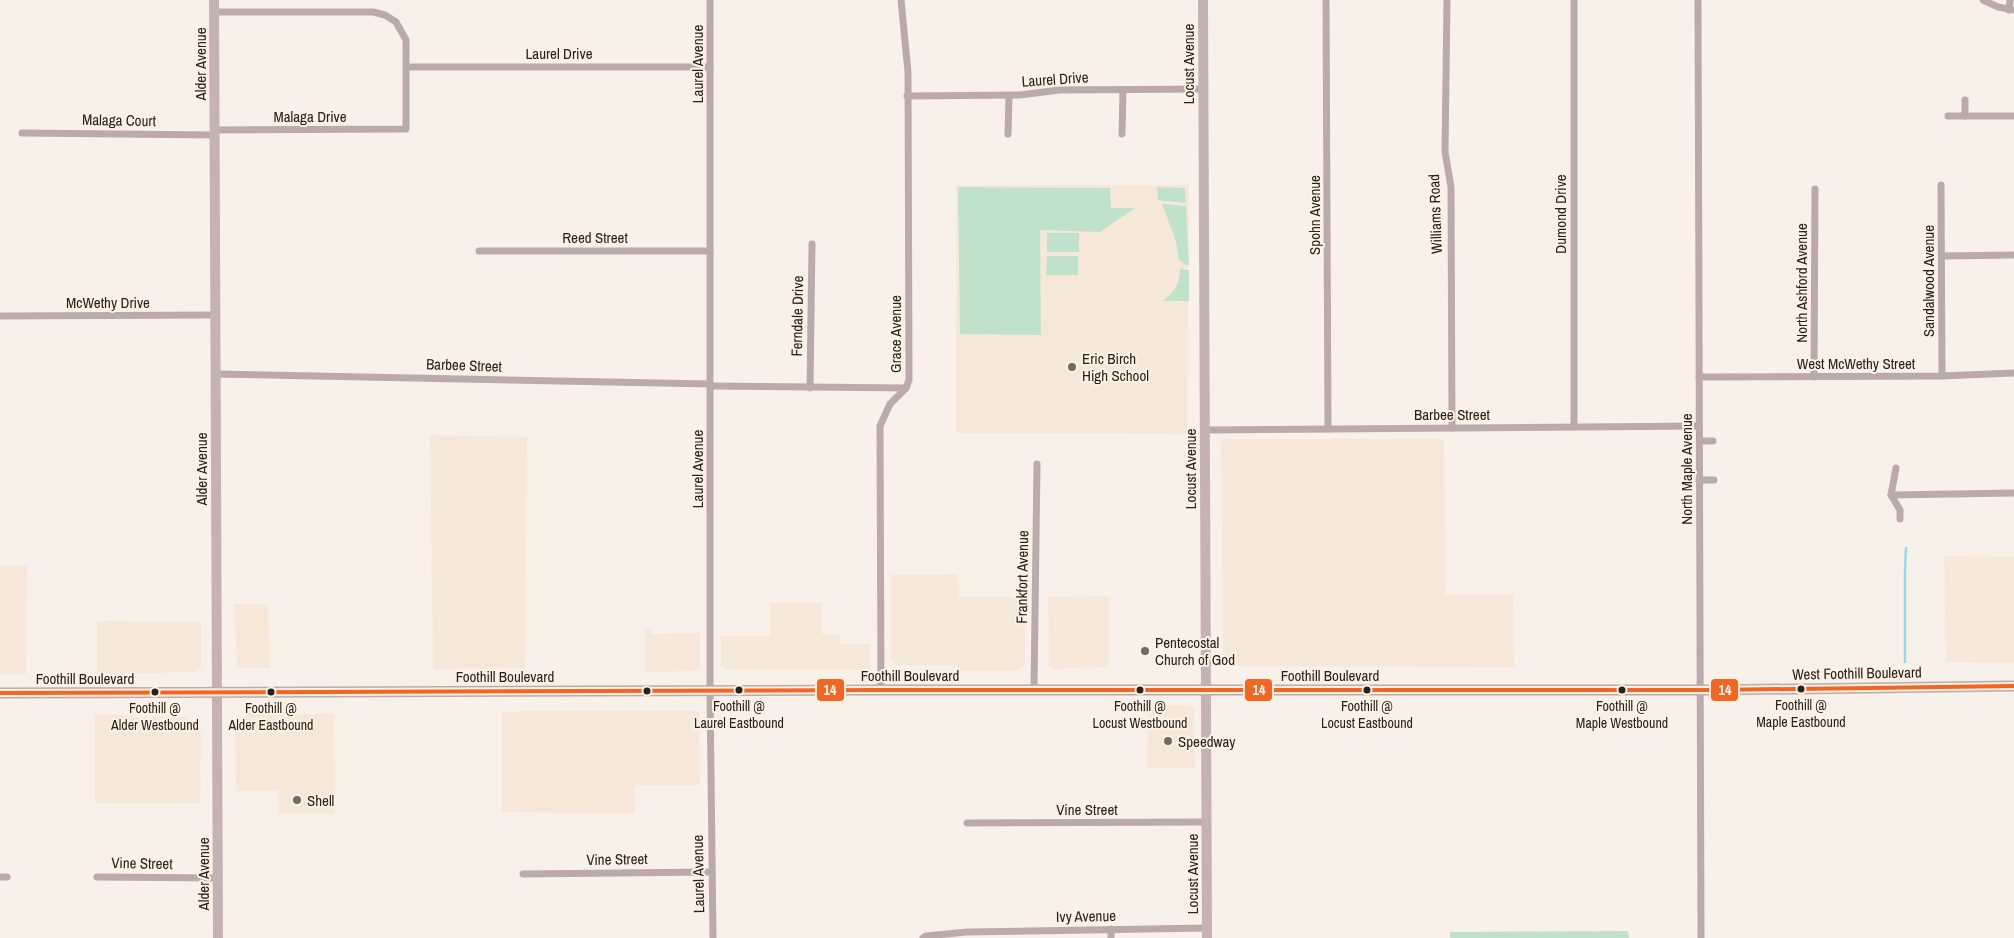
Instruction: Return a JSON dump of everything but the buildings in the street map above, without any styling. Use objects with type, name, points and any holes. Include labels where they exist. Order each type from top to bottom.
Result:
[{"type":"main road","name":"Alder Avenue","points":[[214,0],[218,938]]},
{"type":"main road","name":"Locust Avenue","points":[[1203,0],[1207,933]]},
{"type":"main road","name":"West Foothill Boulevard","points":[[1701,689],[2014,686]]},
{"type":"main road","name":"Foothill Boulevard","points":[[0,693],[1701,689]]},
{"type":"street","name":"Laurel Avenue","points":[[710,0],[710,690],[713,938]]},
{"type":"street","name":"Grace Avenue","points":[[881,690],[880,426],[890,404],[906,388],[908,380],[907,58],[900,0]]},
{"type":"street","name":"Spohn Avenue","points":[[1326,0],[1328,429]]},
{"type":"street","name":"Williams Road","points":[[1447,0],[1445,152],[1450,187],[1452,428]]},
{"type":"street","name":"Dumond Drive","points":[[1574,0],[1574,427]]},
{"type":"street","name":"North Maple Avenue","points":[[1698,0],[1701,938]]},
{"type":"street","points":[[1983,0],[1998,7],[2012,10],[2010,0]]},
{"type":"street","points":[[214,12],[373,12],[385,15],[396,22],[406,40],[407,67]]},
{"type":"street","name":"Laurel Drive","points":[[407,67],[710,67]]},
{"type":"street","name":"Malaga Drive","points":[[215,133],[406,129],[407,67]]},
{"type":"street","name":"Laurel Drive","points":[[907,96],[1009,95],[1059,90],[1204,89]]},
{"type":"street","points":[[1122,134],[1123,90]]},
{"type":"street","points":[[1008,134],[1009,95]]},
{"type":"street","points":[[1965,100],[1965,116]]},
{"type":"street","points":[[1948,116],[2014,116]]},
{"type":"street","name":"Malaga Court","points":[[22,133],[215,133]]},
{"type":"street","name":"Sandalwood Avenue","points":[[1941,186],[1942,376]]},
{"type":"street","name":"North Ashford Avenue","points":[[1814,377],[1815,189]]},
{"type":"street","name":"Ferndale Drive","points":[[810,388],[812,244]]},
{"type":"street","name":"Reed Street","points":[[479,251],[710,251]]},
{"type":"street","points":[[1942,256],[2014,255]]},
{"type":"street","name":"McWethy Drive","points":[[0,316],[216,316]]},
{"type":"street","name":"West McWethy Street","points":[[1699,377],[1942,376],[2014,373]]},
{"type":"street","name":"Barbee Street","points":[[216,374],[810,388],[906,388]]},
{"type":"street","name":"Barbee Street","points":[[1204,430],[1700,426]]},
{"type":"street","points":[[1700,441],[1713,441]]},
{"type":"street","name":"Frankfort Avenue","points":[[1034,690],[1037,464]]},
{"type":"street","points":[[1896,468],[1891,495],[1900,510],[1900,519]]},
{"type":"street","points":[[1700,480],[1714,480]]},
{"type":"street","points":[[1891,495],[2014,494]]},
{"type":"street","name":"Vine Street","points":[[967,823],[1207,822]]},
{"type":"street","name":"Vine Street","points":[[523,874],[712,872]]},
{"type":"street","name":"Vine Street","points":[[97,877],[218,878]]},
{"type":"street","points":[[1112,929],[1112,938]]},
{"type":"street","name":"Ivy Avenue","points":[[923,938],[926,936],[967,932],[1014,935],[1112,929],[1207,933]]},
{"type":"shaded area","name":"Eric Birch High School","points":[[956,185],[1189,185],[1187,434],[956,433]]},
{"type":"shaded area","points":[[430,435],[527,437],[525,668],[433,669]]},
{"type":"shaded area","points":[[1221,439],[1444,439],[1446,595],[1513,595],[1514,667],[1232,666],[1226,663],[1223,659]]},
{"type":"shaded area","points":[[1944,556],[2014,557],[2014,663],[1946,662]]},
{"type":"shaded area","points":[[0,566],[27,566],[26,674],[0,674]]},
{"type":"shaded area","points":[[958,574],[959,597],[1025,597],[1025,664],[1018,671],[959,671],[958,665],[897,665],[891,659],[891,575]]},
{"type":"shaded area","points":[[1109,596],[1109,663],[1107,663],[1107,667],[1064,668],[1064,670],[1053,669],[1049,666],[1048,597]]},
{"type":"shaded area","points":[[770,603],[822,603],[822,634],[840,634],[840,644],[870,644],[870,670],[726,670],[721,666],[721,636],[770,636]]},
{"type":"shaded area","points":[[234,604],[268,604],[270,668],[237,668]]},
{"type":"shaded area","points":[[97,621],[201,622],[201,668],[196,672],[97,674]]},
{"type":"shaded area","points":[[645,628],[651,628],[651,634],[700,633],[700,669],[695,671],[645,672]]},
{"type":"shaded area","points":[[1148,705],[1187,705],[1194,708],[1195,768],[1147,768]]},
{"type":"shaded area","points":[[699,711],[700,785],[635,785],[635,814],[502,812],[502,712]]},
{"type":"shaded area","points":[[249,713],[292,713],[293,715],[334,713],[335,814],[279,814],[278,791],[236,791],[235,727]]},
{"type":"shaded area","points":[[117,714],[136,717],[185,717],[201,732],[200,803],[95,803],[95,715]]},
{"type":"green space","points":[[958,187],[1110,188],[1111,208],[1135,208],[1100,232],[1040,230],[1041,335],[960,334]]},
{"type":"green space","points":[[1157,187],[1185,188],[1186,203],[1158,200]]},
{"type":"green space","points":[[1162,204],[1186,206],[1189,265],[1179,261],[1176,241]]},
{"type":"green space","points":[[1047,233],[1079,233],[1079,252],[1047,252]]},
{"type":"green space","points":[[1047,256],[1078,256],[1078,275],[1046,275]]},
{"type":"green space","points":[[1180,269],[1189,270],[1189,301],[1163,301],[1176,287]]},
{"type":"green space","points":[[1628,931],[1629,938],[1450,938],[1450,932]]},
{"type":"waterway","points":[[1905,662],[1906,548]]},
{"type":"transit line","name":"14","points":[[0,693],[1712,690],[2014,686]]},
{"type":"place","name":"Eric Birch High School","points":[[1072,367]]},
{"type":"place","name":"Pentecostal Church of God","points":[[1145,651]]},
{"type":"place","name":"Foothill @ Maple Eastbound","points":[[1801,689]]},
{"type":"place","name":"Foothill @ Laurel Eastbound","points":[[739,690]]},
{"type":"place","name":"Foothill @ Locust Westbound","points":[[1140,690]]},
{"type":"place","name":"Foothill @ Locust Eastbound","points":[[1367,690]]},
{"type":"place","name":"Foothill @ Maple Westbound","points":[[1622,690]]},
{"type":"place","name":"Foothill @ Alder Westbound","points":[[155,692]]},
{"type":"place","name":"Foothill @ Alder Eastbound","points":[[271,692]]},
{"type":"place","name":"Speedway","points":[[1168,741]]},
{"type":"place","name":"Shell","points":[[297,800]]}]
